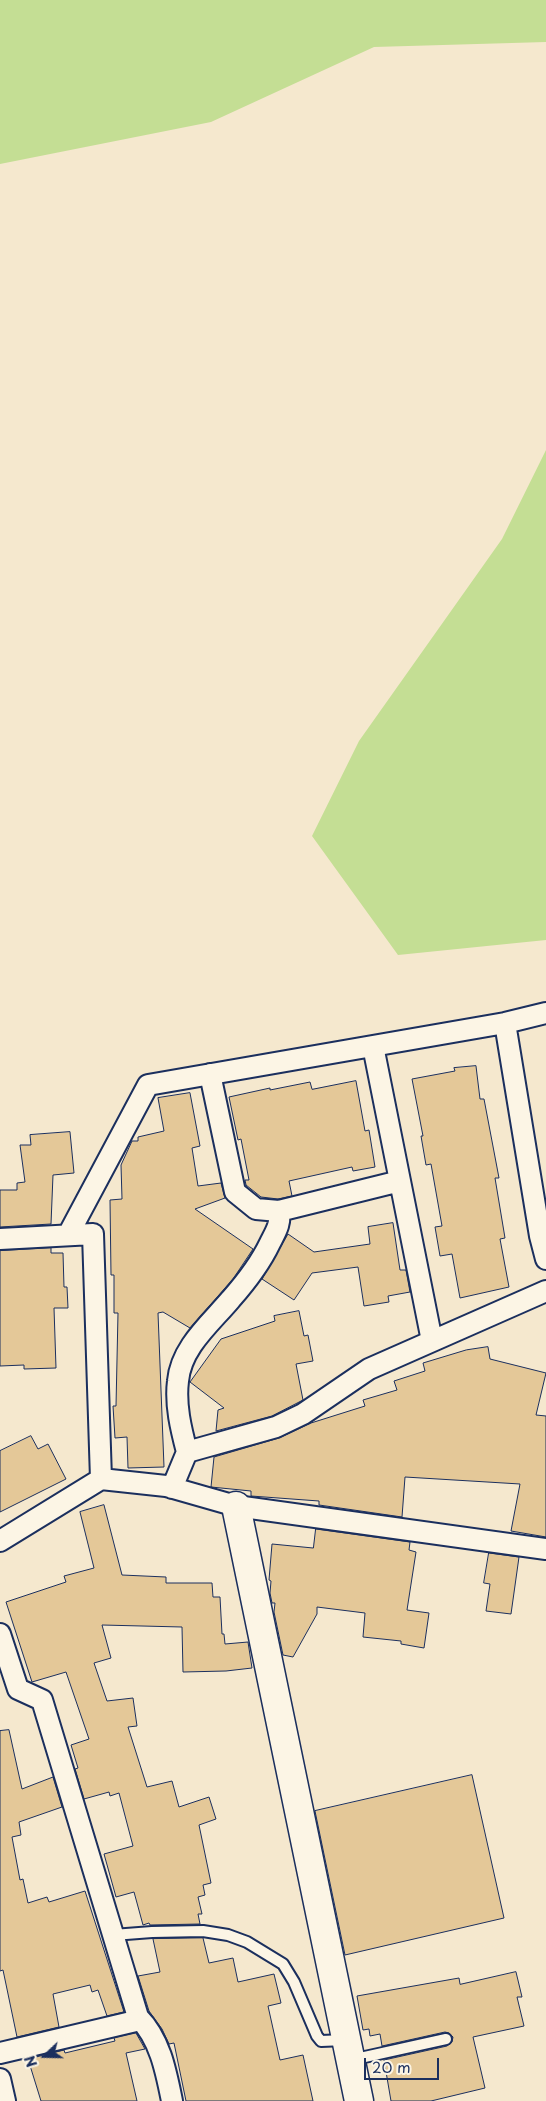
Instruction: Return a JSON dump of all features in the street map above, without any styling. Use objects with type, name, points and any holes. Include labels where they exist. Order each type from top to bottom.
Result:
[{"type":"street","points":[[68,1235],[148,1085],[505,1023],[546,1013]]},
{"type":"street","points":[[505,1023],[540,1236],[546,1259]]},
{"type":"street","points":[[373,1046],[432,1341]]},
{"type":"street","points":[[210,1074],[235,1192],[256,1209],[279,1211],[400,1181]]},
{"type":"street","points":[[172,1488],[187,1452],[178,1418],[178,1379],[186,1356],[200,1334],[258,1267],[280,1222],[279,1211]]},
{"type":"street","points":[[0,1239],[93,1234],[101,1479]]},
{"type":"street","points":[[187,1452],[276,1427],[303,1414],[369,1369],[546,1291]]},
{"type":"street","points":[[0,1541],[101,1479],[172,1488],[236,1506],[546,1549]]},
{"type":"street","points":[[236,1506],[359,2101]]},
{"type":"street","points":[[0,1634],[18,1689],[42,1700],[138,2017],[149,2029],[156,2041],[172,2101]]},
{"type":"street","points":[[0,2052],[140,2020]]},
{"type":"street","points":[[0,2079],[5,2101]]},
{"type":"lane","points":[[112,1935],[204,1931],[228,1935],[248,1942],[283,1964],[294,1982],[321,2042],[348,2050],[446,2039]]},
{"type":"green space","points":[[0,0],[546,0],[546,42],[374,47],[211,122],[0,164]]},
{"type":"green space","points":[[546,450],[546,940],[398,955],[312,836],[359,741],[502,539]]},
{"type":"building","points":[[476,1066],[480,1099],[484,1099],[499,1178],[495,1178],[505,1238],[500,1239],[509,1287],[460,1298],[452,1254],[440,1256],[435,1227],[442,1226],[431,1164],[426,1165],[421,1136],[423,1136],[412,1079],[455,1071],[454,1068]]},
{"type":"building","points":[[356,1081],[365,1131],[369,1130],[375,1167],[353,1171],[352,1167],[289,1181],[292,1196],[278,1199],[261,1197],[246,1185],[245,1180],[249,1180],[241,1139],[238,1140],[229,1097],[310,1082],[312,1089]]},
{"type":"building","points":[[190,1093],[200,1146],[192,1148],[198,1186],[221,1183],[225,1198],[195,1209],[253,1249],[233,1279],[190,1328],[163,1312],[158,1313],[164,1467],[128,1468],[127,1437],[115,1438],[113,1406],[116,1406],[118,1313],[114,1313],[114,1275],[111,1275],[110,1200],[122,1199],[121,1165],[132,1141],[138,1141],[138,1137],[164,1131],[158,1098]]},
{"type":"building","points":[[70,1132],[74,1173],[53,1175],[51,1224],[0,1227],[0,1190],[17,1190],[17,1183],[25,1182],[20,1145],[31,1145],[30,1135]]},
{"type":"building","points":[[393,1223],[400,1270],[406,1270],[410,1292],[388,1296],[389,1302],[364,1306],[358,1267],[312,1273],[294,1300],[262,1279],[288,1234],[314,1252],[370,1244],[368,1227]]},
{"type":"building","points":[[51,1248],[51,1253],[63,1253],[64,1287],[67,1287],[68,1308],[54,1308],[56,1368],[24,1369],[24,1365],[0,1366],[0,1251]]},
{"type":"building","points":[[299,1311],[304,1336],[308,1335],[313,1361],[296,1364],[303,1400],[272,1416],[216,1431],[218,1410],[224,1408],[190,1382],[221,1339],[275,1321],[274,1316]]},
{"type":"building","points":[[488,1347],[490,1359],[546,1373],[536,1415],[546,1416],[546,1537],[511,1531],[520,1484],[405,1477],[402,1517],[319,1505],[319,1501],[251,1496],[251,1491],[211,1487],[214,1457],[279,1438],[311,1423],[365,1406],[363,1400],[397,1390],[394,1381],[425,1371],[423,1363],[466,1350]]},
{"type":"building","points":[[31,1436],[38,1449],[48,1444],[66,1479],[0,1512],[0,1451]]},
{"type":"building","points":[[104,1505],[122,1575],[166,1577],[166,1583],[212,1583],[213,1597],[220,1597],[222,1634],[224,1634],[225,1644],[248,1642],[252,1668],[183,1672],[182,1627],[102,1625],[111,1658],[94,1663],[107,1701],[133,1698],[137,1726],[128,1727],[147,1787],[172,1781],[179,1807],[209,1797],[216,1819],[199,1825],[211,1883],[203,1885],[205,1895],[198,1897],[202,1914],[198,1914],[200,1924],[150,1925],[149,1923],[143,1925],[134,1892],[116,1897],[104,1854],[133,1846],[119,1793],[110,1796],[109,1792],[84,1799],[75,1769],[78,1768],[71,1745],[89,1739],[66,1672],[32,1682],[6,1602],[66,1582],[64,1576],[94,1568],[80,1512]]},
{"type":"building","points":[[316,1529],[410,1542],[409,1550],[416,1552],[407,1610],[429,1613],[424,1648],[401,1644],[401,1641],[363,1637],[365,1613],[317,1607],[317,1614],[293,1657],[283,1655],[274,1612],[275,1603],[272,1603],[270,1593],[271,1581],[269,1580],[272,1544],[313,1548]]},
{"type":"building","points":[[489,1553],[519,1557],[511,1614],[486,1611],[490,1584],[484,1583]]},
{"type":"building","points":[[9,1730],[22,1789],[53,1777],[62,1807],[19,1822],[21,1835],[12,1837],[20,1880],[23,1879],[28,1903],[47,1897],[49,1902],[85,1891],[124,2012],[107,2016],[98,1990],[92,1992],[90,1985],[53,1994],[59,2027],[17,2037],[3,1970],[0,1971],[0,1731]]},
{"type":"building","points":[[472,1775],[504,1918],[345,1955],[315,1811]]},
{"type":"building","points":[[203,1938],[209,1963],[233,1958],[238,1982],[274,1974],[281,2003],[268,2006],[280,2060],[303,2055],[313,2101],[186,2101],[174,2043],[169,2044],[162,2029],[149,2011],[138,1976],[160,1972],[153,1939]]},
{"type":"building","points":[[516,1972],[522,1997],[517,1997],[524,2026],[473,2037],[485,2088],[431,2101],[391,2101],[384,2060],[447,2046],[452,2042],[453,2037],[445,2032],[382,2046],[380,2034],[370,2036],[369,2029],[363,2030],[357,1996],[459,1978],[460,1984]]},
{"type":"building","points":[[136,2033],[145,2049],[126,2053],[137,2101],[41,2101],[28,2059],[64,2050],[65,2053],[115,2041],[114,2038]]}]
